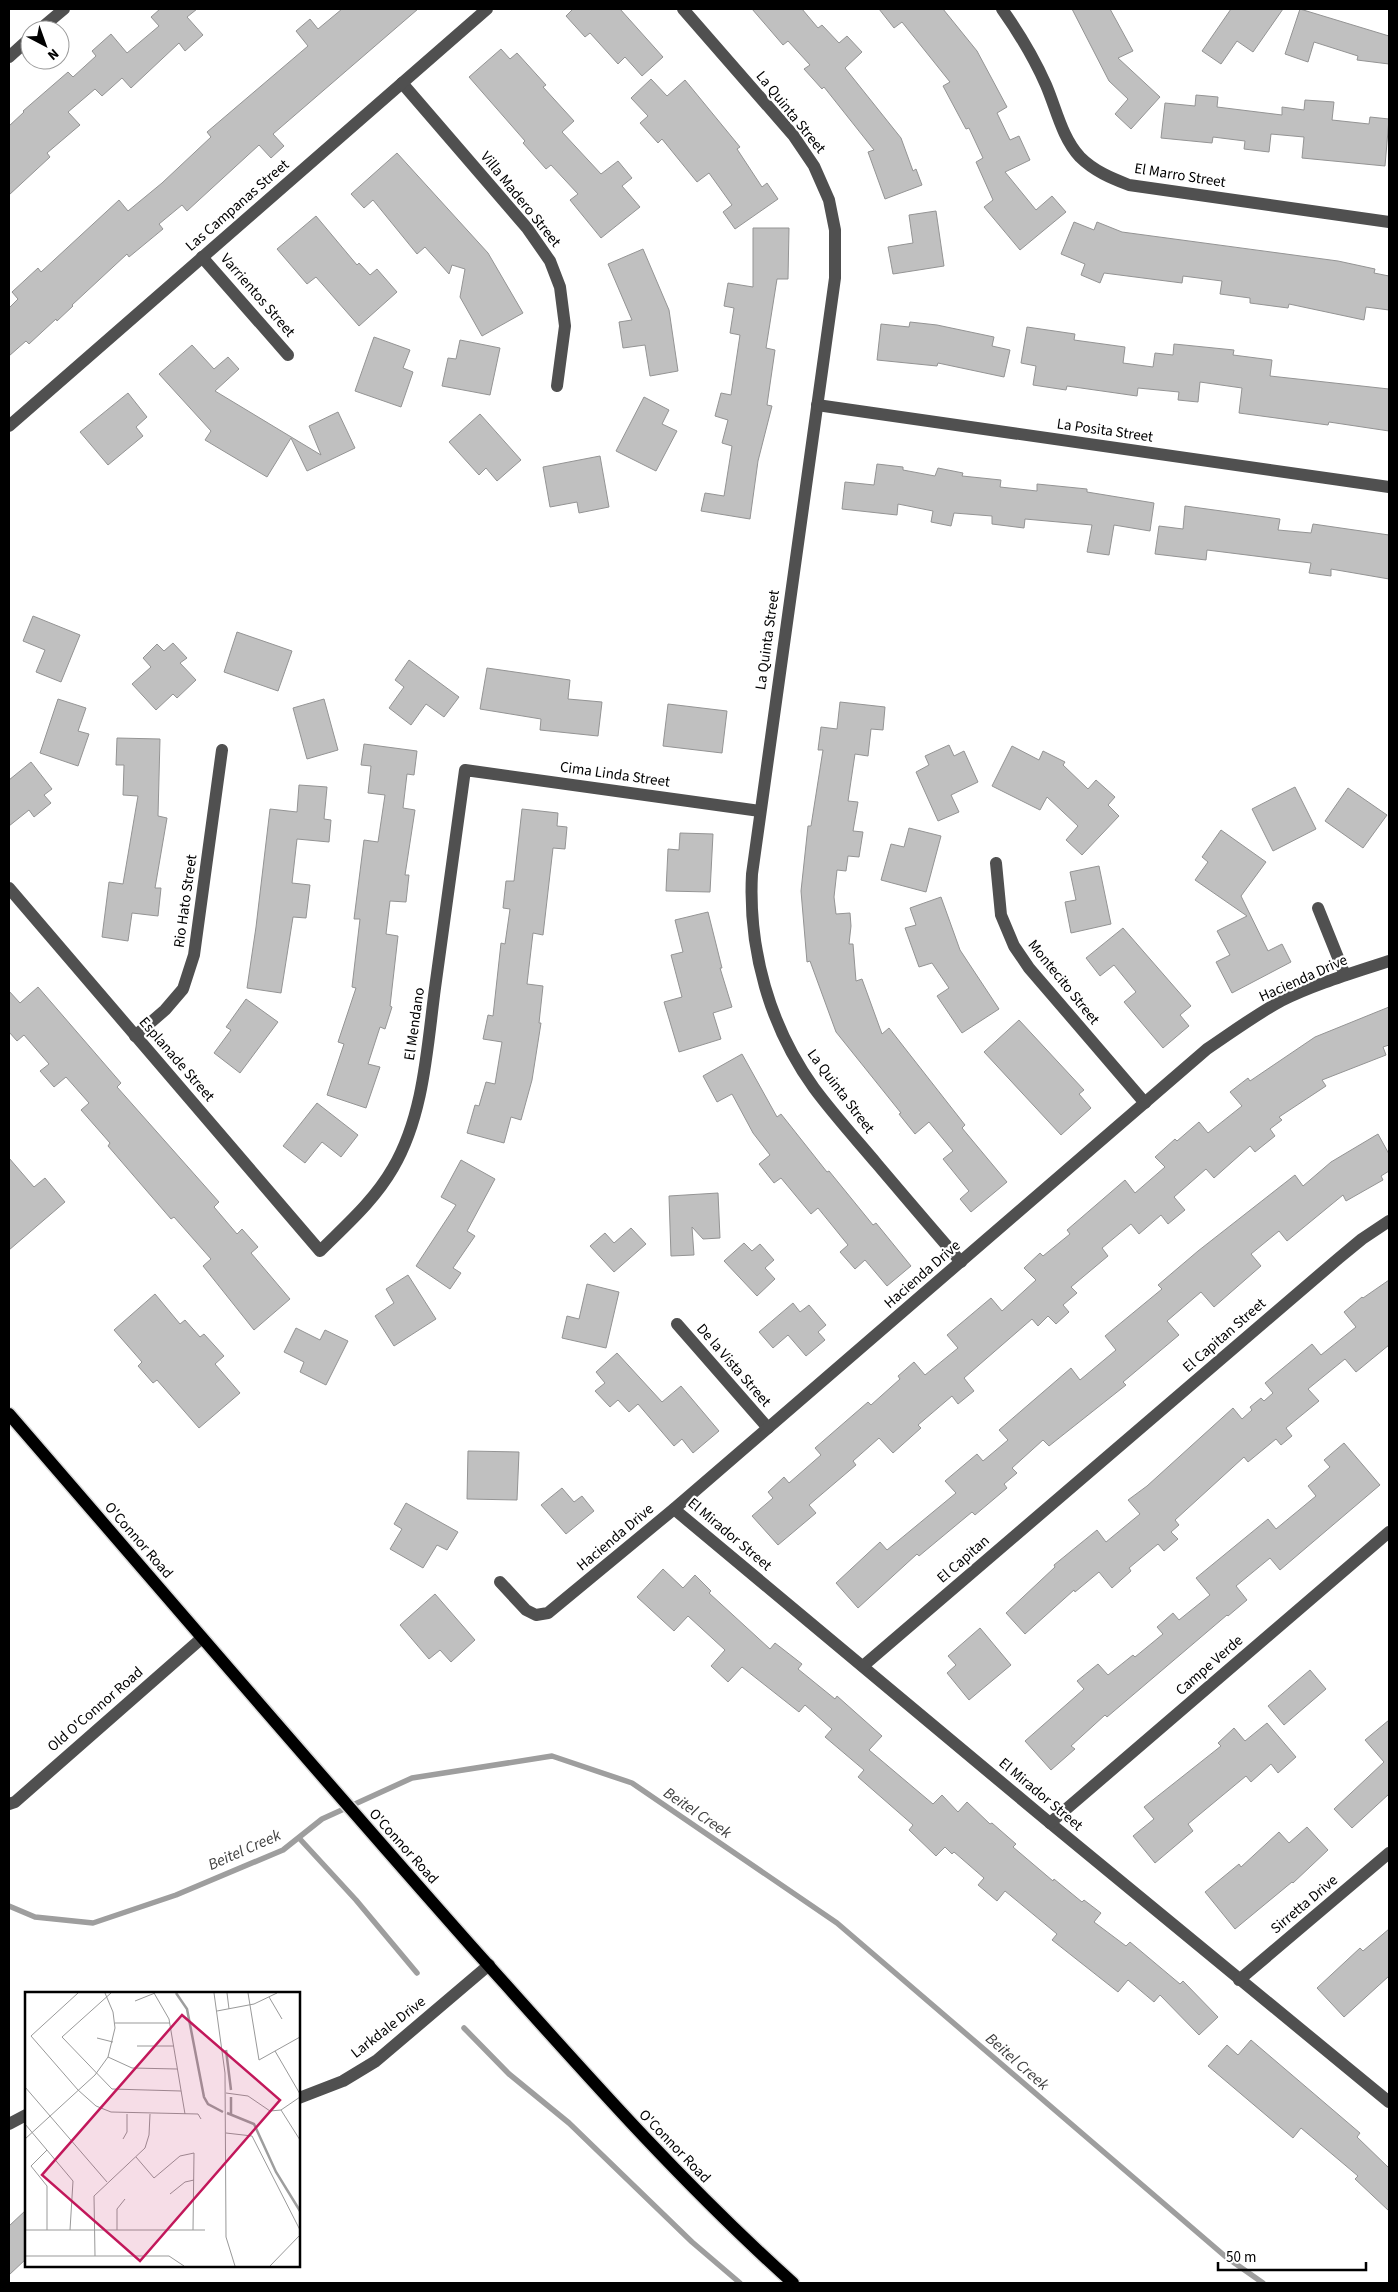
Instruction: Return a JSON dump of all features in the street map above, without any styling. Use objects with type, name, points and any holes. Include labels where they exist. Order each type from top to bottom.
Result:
[{"type":"main road","name":"O'Connor Road","points":[[9,1414],[325,1781],[630,2125],[697,2193],[793,2283]]},
{"type":"street","points":[[51,20],[64,9]]},
{"type":"street","name":"Las Campanas Street","points":[[9,426],[487,9]]},
{"type":"street","name":"La Quinta Street","points":[[683,9],[804,150],[822,182],[829,200],[835,230],[835,278],[752,874],[750,907],[755,946],[764,983],[777,1020],[793,1054],[814,1087],[837,1117],[960,1262]]},
{"type":"street","name":"El Marro Street","points":[[1002,9],[1034,61],[1069,142],[1080,157],[1102,175],[1129,185],[1389,222]]},
{"type":"street","points":[[9,57],[20,47]]},
{"type":"street","name":"Villa Madero Street","points":[[402,83],[527,228],[550,261],[560,287],[565,326],[558,386]]},
{"type":"street","name":"Varrientos Street","points":[[202,257],[288,356]]},
{"type":"street","name":"La Posita Street","points":[[817,405],[1389,487]]},
{"type":"street","name":"Rio Hato Street","points":[[135,1036],[165,1010],[183,989],[194,955],[222,750]]},
{"type":"street","name":"Cima Linda Street","points":[[465,770],[760,811]]},
{"type":"street","name":"El Mendano","points":[[320,1251],[367,1204],[381,1187],[400,1155],[411,1127],[424,1073],[465,770]]},
{"type":"street","name":"Montecito Street","points":[[996,863],[1002,915],[1014,946],[1029,968],[1145,1103]]},
{"type":"street","name":"Esplanade Street","points":[[9,888],[320,1251]]},
{"type":"street","points":[[1318,908],[1345,975]]},
{"type":"street","name":"Hacienda Drive","points":[[500,1582],[526,1610],[536,1615],[548,1613],[674,1509],[1207,1049],[1282,1001],[1345,975],[1389,961]]},
{"type":"street","name":"El Capitan Street","points":[[1084,1477],[1339,1258],[1362,1239],[1389,1221]]},
{"type":"street","name":"De la Vista Street","points":[[677,1324],[768,1428]]},
{"type":"street","name":"El Capitan","points":[[863,1666],[1084,1477]]},
{"type":"street","name":"El Mirador Street","points":[[674,1509],[1050,1824],[1389,2102]]},
{"type":"street","name":"Campe Verde","points":[[1050,1824],[1389,1532]]},
{"type":"street","name":"Old O'Connor Road","points":[[9,1804],[15,1802],[202,1638]]},
{"type":"street","name":"Sirretta Drive","points":[[1239,1980],[1389,1853]]},
{"type":"street","name":"Larkdale Drive","points":[[300,2098],[343,2081],[376,2061],[489,1965]]},
{"type":"street","points":[[9,2124],[25,2116]]},
{"type":"building","points":[[160,9],[197,9],[187,17],[203,35],[185,51],[179,43],[131,88],[122,78],[102,96],[95,89],[68,112],[80,125],[47,153],[50,157],[9,195],[9,126],[23,111],[68,72],[73,77],[96,56],[92,51],[111,34],[127,53],[159,26],[151,17]]},
{"type":"building","points":[[342,9],[418,9],[273,134],[284,146],[271,158],[259,145],[187,211],[182,205],[159,224],[163,229],[129,257],[127,254],[57,321],[56,319],[29,344],[26,341],[9,356],[9,308],[18,299],[12,292],[38,268],[41,272],[119,200],[128,211],[162,183],[211,137],[207,132],[308,46],[296,31],[310,19],[318,29]]},
{"type":"building","points":[[573,9],[620,9],[663,57],[642,76],[625,57],[618,64],[590,33],[585,37],[566,16]]},
{"type":"building","points":[[752,9],[802,9],[818,28],[822,25],[839,43],[847,36],[862,52],[845,68],[901,138],[913,171],[916,169],[922,185],[885,199],[868,152],[874,150],[824,87],[822,89],[804,69],[810,65],[788,41],[783,45]]},
{"type":"building","points":[[879,9],[943,9],[977,51],[1007,107],[997,113],[1010,140],[1019,136],[1030,160],[1005,172],[1036,210],[1052,196],[1066,212],[1020,250],[984,207],[993,200],[976,162],[983,158],[969,128],[966,129],[943,86],[950,82],[902,22],[894,28]]},
{"type":"building","points":[[1072,9],[1110,9],[1133,51],[1118,58],[1160,97],[1131,129],[1115,114],[1128,99],[1109,81]]},
{"type":"building","points":[[1231,9],[1283,9],[1253,52],[1237,41],[1221,64],[1202,51]]},
{"type":"building","points":[[1300,9],[1389,36],[1389,64],[1357,60],[1358,56],[1314,42],[1308,62],[1285,54]]},
{"type":"building","points":[[501,49],[510,59],[517,53],[546,85],[543,87],[574,121],[562,132],[601,174],[618,161],[632,178],[622,186],[640,207],[601,238],[570,200],[578,194],[551,165],[546,169],[523,143],[525,141],[469,77]]},
{"type":"building","points":[[651,79],[667,96],[685,80],[740,147],[737,149],[762,187],[767,183],[778,199],[735,229],[723,212],[732,205],[709,173],[697,182],[662,139],[658,143],[640,123],[648,116],[631,98]]},
{"type":"building","points":[[1196,95],[1218,97],[1217,107],[1282,115],[1282,107],[1304,110],[1305,100],[1334,102],[1332,120],[1369,124],[1370,117],[1389,119],[1385,166],[1302,158],[1304,137],[1271,134],[1269,152],[1244,149],[1245,141],[1213,137],[1212,143],[1161,138],[1165,103],[1195,106]]},
{"type":"building","points":[[397,153],[488,253],[523,313],[482,336],[460,297],[465,269],[452,265],[449,274],[425,247],[417,254],[373,200],[364,208],[351,194]]},
{"type":"building","points":[[936,211],[944,266],[893,274],[888,247],[913,243],[909,215]]},
{"type":"building","points":[[316,216],[357,265],[359,263],[370,275],[377,269],[397,292],[359,326],[316,277],[307,284],[277,249]]},
{"type":"building","points":[[1074,222],[1094,230],[1097,222],[1122,232],[1338,261],[1375,269],[1374,273],[1389,276],[1389,310],[1366,307],[1364,320],[1289,304],[1288,308],[1250,303],[1250,298],[1220,294],[1222,281],[1183,276],[1182,283],[1104,273],[1100,283],[1081,275],[1085,264],[1061,254]]},
{"type":"building","points":[[753,228],[789,228],[788,279],[777,279],[766,348],[775,350],[767,405],[772,406],[758,461],[750,519],[701,511],[705,493],[724,496],[732,446],[722,443],[728,420],[715,416],[721,393],[731,395],[740,335],[730,333],[734,308],[724,306],[728,283],[753,287]]},
{"type":"building","points":[[643,249],[669,310],[678,371],[650,376],[645,345],[623,348],[619,322],[632,320],[608,264]]},
{"type":"building","points":[[910,322],[937,325],[994,337],[992,346],[1010,350],[1004,377],[938,363],[937,366],[877,360],[881,324],[909,327]]},
{"type":"building","points":[[1027,327],[1075,334],[1074,340],[1125,347],[1123,363],[1153,367],[1155,353],[1173,355],[1174,344],[1234,350],[1233,355],[1272,360],[1270,376],[1389,389],[1389,431],[1329,422],[1328,425],[1239,413],[1242,388],[1200,382],[1198,402],[1178,400],[1179,392],[1138,388],[1137,396],[1067,386],[1066,390],[1033,385],[1036,366],[1021,363]]},
{"type":"building","points":[[374,337],[410,350],[403,368],[413,372],[401,407],[355,391]]},
{"type":"building","points":[[460,340],[500,348],[490,395],[442,386],[448,358],[456,359]]},
{"type":"building","points":[[192,345],[214,369],[228,357],[239,369],[215,391],[321,455],[309,426],[338,412],[355,448],[307,471],[291,438],[267,477],[205,440],[211,431],[159,374]]},
{"type":"building","points":[[128,393],[147,417],[136,427],[143,436],[108,465],[80,432]]},
{"type":"building","points":[[644,397],[669,410],[662,424],[677,431],[656,471],[616,451]]},
{"type":"building","points":[[480,414],[521,460],[497,481],[486,468],[479,475],[449,442]]},
{"type":"building","points":[[600,456],[609,507],[579,513],[577,502],[550,507],[543,467]]},
{"type":"building","points":[[877,464],[903,467],[903,470],[935,476],[938,468],[963,473],[962,476],[1001,480],[1000,487],[1037,491],[1037,484],[1087,489],[1087,492],[1154,503],[1150,531],[1114,525],[1109,555],[1087,552],[1092,525],[1025,519],[1024,528],[992,524],[992,516],[954,513],[951,526],[931,522],[933,511],[898,504],[897,515],[842,509],[845,482],[874,485]]},
{"type":"building","points":[[1185,506],[1280,519],[1278,530],[1311,533],[1313,524],[1389,535],[1389,579],[1331,569],[1331,576],[1309,573],[1311,563],[1207,550],[1206,560],[1155,554],[1159,526],[1183,529]]},
{"type":"building","points":[[33,616],[80,635],[61,682],[36,672],[45,650],[23,641]]},
{"type":"building","points":[[237,632],[292,651],[278,691],[224,672]]},
{"type":"building","points":[[173,643],[187,658],[180,663],[196,680],[177,698],[173,694],[156,710],[132,684],[151,667],[143,658],[157,644],[164,651]]},
{"type":"building","points":[[409,660],[459,697],[444,717],[426,704],[411,725],[389,708],[404,687],[395,680]]},
{"type":"building","points":[[487,668],[570,680],[568,699],[602,702],[598,736],[540,730],[541,719],[480,709]]},
{"type":"building","points":[[58,699],[86,708],[78,731],[89,734],[78,766],[40,753]]},
{"type":"building","points":[[324,699],[338,750],[307,759],[293,708]]},
{"type":"building","points":[[840,702],[885,707],[883,730],[871,729],[868,756],[855,754],[848,801],[858,802],[853,831],[863,832],[859,857],[848,856],[846,871],[837,870],[834,897],[836,914],[850,913],[849,944],[853,944],[856,981],[862,979],[882,1034],[889,1028],[965,1125],[962,1128],[1007,1182],[971,1212],[960,1199],[969,1191],[943,1159],[953,1151],[929,1122],[915,1134],[899,1114],[901,1113],[836,1032],[810,961],[807,962],[801,891],[808,826],[811,826],[823,750],[818,750],[821,727],[837,729]]},
{"type":"building","points":[[668,704],[727,711],[722,753],[663,746]]},
{"type":"building","points":[[117,738],[160,739],[158,816],[167,818],[155,888],[161,888],[158,916],[132,913],[128,941],[102,937],[109,882],[123,884],[138,796],[123,795],[124,765],[116,765]]},
{"type":"building","points":[[364,744],[417,751],[414,775],[407,774],[403,808],[415,810],[405,875],[409,875],[406,902],[390,901],[386,934],[398,936],[390,1006],[392,1007],[385,1029],[380,1027],[368,1064],[380,1067],[366,1108],[327,1095],[344,1044],[338,1042],[356,988],[352,987],[360,919],[354,919],[364,840],[378,842],[385,795],[368,793],[371,766],[361,765]]},
{"type":"building","points":[[949,745],[954,756],[964,751],[978,782],[951,795],[959,812],[938,821],[916,772],[929,765],[925,756]]},
{"type":"building","points":[[1012,746],[1039,760],[1043,751],[1065,762],[1063,765],[1088,789],[1096,780],[1115,797],[1108,805],[1119,816],[1082,855],[1066,840],[1078,826],[1047,797],[1040,810],[992,786]]},
{"type":"building","points":[[31,762],[52,789],[44,795],[51,803],[34,817],[29,810],[9,826],[9,780]]},
{"type":"building","points":[[299,785],[327,787],[324,819],[331,820],[329,842],[297,839],[292,883],[310,885],[306,918],[293,917],[281,993],[247,988],[270,809],[297,812]]},
{"type":"building","points":[[1295,787],[1316,829],[1273,851],[1252,809]]},
{"type":"building","points":[[1348,788],[1387,815],[1363,848],[1325,821]]},
{"type":"building","points":[[522,809],[558,813],[557,826],[567,827],[565,849],[553,848],[543,935],[533,933],[527,984],[543,986],[539,1023],[541,1023],[532,1080],[521,1120],[511,1117],[504,1143],[467,1133],[475,1105],[479,1106],[486,1082],[495,1084],[502,1042],[483,1039],[488,1015],[493,1016],[501,943],[505,944],[510,909],[503,908],[506,881],[514,881]]},
{"type":"building","points":[[909,828],[941,836],[926,892],[881,880],[891,844],[904,847]]},
{"type":"building","points":[[1221,830],[1266,862],[1241,896],[1268,951],[1282,944],[1291,962],[1232,993],[1216,962],[1230,955],[1217,931],[1247,916],[1195,880],[1208,862],[1202,857]]},
{"type":"building","points":[[680,833],[713,834],[710,892],[666,891],[668,849],[679,850]]},
{"type":"building","points":[[1099,866],[1111,924],[1071,933],[1065,902],[1076,900],[1070,872]]},
{"type":"building","points":[[941,897],[960,950],[999,1009],[962,1033],[937,996],[949,988],[932,963],[919,967],[905,928],[916,925],[910,908]]},
{"type":"building","points":[[708,912],[722,968],[720,968],[732,1007],[713,1013],[721,1039],[679,1052],[664,1002],[682,997],[671,955],[683,952],[675,920]]},
{"type":"building","points":[[1123,928],[1191,1006],[1180,1015],[1189,1026],[1163,1048],[1124,1002],[1136,992],[1114,965],[1100,976],[1086,958]]},
{"type":"building","points":[[38,987],[121,1083],[117,1087],[219,1202],[214,1207],[237,1234],[242,1229],[258,1247],[251,1253],[290,1299],[254,1330],[203,1266],[211,1259],[174,1217],[171,1219],[108,1146],[110,1143],[81,1110],[89,1103],[66,1077],[54,1087],[40,1071],[49,1064],[24,1035],[17,1041],[9,1032],[9,991],[20,1003]]},
{"type":"building","points":[[246,999],[278,1022],[240,1073],[214,1053],[231,1030],[226,1027]]},
{"type":"building","points":[[1389,1007],[1389,1045],[1383,1047],[1386,1055],[1322,1080],[1326,1086],[1279,1117],[1282,1120],[1270,1129],[1275,1136],[1255,1152],[1250,1146],[1214,1178],[1206,1169],[1174,1197],[1185,1210],[1168,1224],[1161,1215],[1139,1234],[1131,1224],[1102,1248],[1108,1256],[1071,1287],[1077,1293],[1063,1305],[1069,1312],[1056,1324],[1048,1316],[1038,1326],[1032,1319],[964,1378],[974,1391],[958,1404],[952,1396],[918,1425],[921,1428],[893,1453],[879,1438],[853,1461],[856,1465],[809,1505],[816,1513],[778,1545],[752,1516],[773,1498],[768,1492],[784,1477],[789,1483],[821,1455],[815,1448],[868,1402],[871,1405],[900,1379],[898,1376],[914,1362],[925,1375],[958,1348],[947,1335],[991,1298],[1002,1311],[1036,1280],[1024,1268],[1040,1253],[1043,1256],[1070,1234],[1067,1230],[1125,1180],[1135,1193],[1165,1167],[1155,1157],[1175,1139],[1177,1141],[1199,1122],[1208,1133],[1242,1106],[1230,1092],[1248,1078],[1250,1081],[1315,1037]]},
{"type":"building","points":[[1019,1020],[1084,1090],[1079,1094],[1091,1108],[1061,1135],[984,1052]]},
{"type":"building","points":[[742,1054],[777,1117],[781,1114],[827,1172],[829,1171],[873,1225],[876,1223],[911,1266],[887,1286],[865,1260],[855,1269],[840,1252],[848,1245],[818,1208],[811,1214],[781,1178],[774,1183],[759,1164],[770,1155],[753,1133],[732,1094],[717,1102],[703,1076]]},
{"type":"building","points":[[317,1103],[358,1135],[341,1157],[322,1142],[305,1163],[283,1146]]},
{"type":"building","points":[[1378,1134],[1389,1154],[1389,1171],[1381,1176],[1383,1180],[1346,1201],[1343,1195],[1287,1241],[1279,1231],[1251,1254],[1261,1266],[1214,1307],[1201,1292],[1167,1321],[1179,1335],[1123,1382],[1126,1385],[1049,1446],[1043,1440],[1012,1468],[1017,1473],[1004,1484],[1007,1488],[975,1515],[972,1512],[919,1556],[917,1554],[858,1608],[836,1583],[880,1542],[887,1550],[956,1493],[945,1481],[977,1454],[983,1461],[1008,1440],[999,1430],[1071,1368],[1080,1380],[1116,1350],[1105,1336],[1162,1289],[1158,1285],[1198,1251],[1295,1175],[1303,1186],[1331,1162]]},
{"type":"building","points":[[9,1158],[34,1187],[45,1178],[65,1202],[9,1250]]},
{"type":"building","points":[[461,1160],[495,1179],[467,1231],[475,1236],[453,1268],[461,1273],[450,1289],[416,1266],[456,1205],[441,1197]]},
{"type":"building","points":[[718,1193],[720,1238],[703,1239],[692,1227],[694,1255],[671,1256],[669,1196]]},
{"type":"building","points":[[631,1228],[646,1244],[614,1272],[590,1246],[605,1233],[614,1243]]},
{"type":"building","points":[[744,1243],[752,1251],[760,1244],[774,1260],[765,1268],[775,1279],[757,1296],[724,1261]]},
{"type":"building","points":[[408,1275],[436,1319],[394,1346],[375,1316],[394,1303],[386,1289]]},
{"type":"building","points":[[1389,1280],[1389,1345],[1356,1372],[1345,1359],[1308,1389],[1319,1401],[1286,1428],[1292,1436],[1281,1445],[1276,1439],[1248,1462],[1244,1457],[1175,1520],[1179,1525],[1171,1532],[1178,1539],[1164,1551],[1158,1544],[1129,1568],[1131,1571],[1112,1588],[1099,1572],[1075,1592],[1074,1590],[1025,1634],[1006,1613],[1055,1567],[1054,1565],[1097,1530],[1106,1542],[1140,1514],[1128,1500],[1147,1486],[1233,1408],[1242,1419],[1252,1410],[1250,1407],[1261,1398],[1264,1401],[1273,1393],[1265,1383],[1312,1344],[1321,1355],[1356,1327],[1344,1312],[1362,1297]]},
{"type":"building","points":[[587,1284],[619,1292],[606,1348],[562,1338],[567,1316],[579,1319]]},
{"type":"building","points":[[155,1294],[180,1324],[185,1320],[200,1337],[204,1334],[224,1356],[215,1364],[240,1393],[199,1428],[157,1380],[153,1383],[138,1366],[142,1362],[114,1330]]},
{"type":"building","points":[[793,1303],[800,1312],[809,1305],[826,1325],[818,1332],[825,1340],[806,1356],[788,1335],[773,1348],[759,1332]]},
{"type":"building","points":[[296,1328],[320,1340],[325,1330],[348,1341],[326,1385],[300,1372],[304,1362],[284,1352]]},
{"type":"building","points":[[617,1353],[662,1402],[681,1386],[719,1431],[693,1453],[682,1439],[674,1446],[638,1404],[629,1412],[618,1400],[610,1407],[595,1391],[605,1383],[596,1372]]},
{"type":"building","points":[[1344,1443],[1380,1485],[1280,1570],[1270,1558],[1236,1586],[1247,1600],[1107,1717],[1105,1715],[1071,1746],[1075,1749],[1051,1770],[1025,1741],[1084,1689],[1077,1681],[1098,1664],[1108,1675],[1133,1655],[1135,1657],[1163,1634],[1157,1627],[1173,1613],[1179,1620],[1210,1595],[1196,1578],[1268,1519],[1276,1529],[1316,1496],[1308,1486],[1330,1467],[1324,1460]]},
{"type":"building","points":[[468,1451],[519,1452],[517,1500],[467,1499]]},
{"type":"building","points":[[562,1488],[574,1502],[582,1496],[594,1511],[566,1534],[541,1505]]},
{"type":"building","points":[[406,1503],[458,1532],[447,1550],[437,1545],[423,1568],[390,1549],[402,1529],[394,1524]]},
{"type":"building","points":[[663,1569],[683,1588],[695,1575],[711,1591],[709,1593],[770,1649],[775,1643],[802,1664],[798,1669],[835,1699],[837,1696],[882,1736],[869,1750],[933,1804],[942,1795],[958,1812],[967,1802],[990,1824],[992,1823],[1016,1844],[1013,1847],[1053,1881],[1054,1879],[1082,1902],[1084,1900],[1101,1913],[1094,1922],[1126,1946],[1130,1942],[1180,1984],[1183,1981],[1218,2017],[1199,2035],[1160,1995],[1154,2002],[1128,1980],[1118,1992],[1052,1940],[1057,1934],[1005,1891],[997,1901],[978,1885],[984,1878],[954,1852],[952,1854],[945,1847],[936,1856],[909,1830],[913,1825],[858,1777],[864,1770],[825,1737],[832,1729],[805,1705],[799,1712],[742,1667],[728,1682],[711,1666],[725,1650],[688,1616],[674,1631],[637,1597]]},
{"type":"building","points":[[435,1594],[475,1640],[451,1662],[440,1650],[429,1659],[400,1625]]},
{"type":"building","points":[[980,1628],[1011,1665],[969,1700],[947,1673],[956,1665],[948,1656]]},
{"type":"building","points":[[1310,1670],[1326,1689],[1284,1725],[1268,1706]]},
{"type":"building","points":[[1389,1720],[1389,1794],[1352,1828],[1334,1809],[1384,1762],[1365,1740]]},
{"type":"building","points":[[1267,1723],[1296,1757],[1278,1773],[1271,1764],[1251,1782],[1246,1776],[1188,1824],[1193,1831],[1155,1863],[1133,1836],[1154,1819],[1144,1807],[1221,1746],[1218,1743],[1234,1728],[1245,1741]]},
{"type":"building","points":[[1307,1827],[1328,1850],[1293,1883],[1235,1929],[1205,1892],[1239,1864],[1241,1867],[1279,1832],[1289,1843]]},
{"type":"building","points":[[1389,1929],[1389,1976],[1344,2017],[1317,1988],[1360,1948],[1363,1951]]},
{"type":"building","points":[[1251,2040],[1360,2133],[1357,2137],[1389,2168],[1389,2211],[1355,2179],[1358,2176],[1301,2128],[1293,2138],[1208,2066],[1227,2045],[1238,2055]]},
{"type":"building","points":[[25,2211],[25,2260],[9,2275],[9,2226]]},
{"type":"waterway","name":"Beitel Creek","points":[[9,1906],[35,1917],[93,1923],[176,1895],[283,1850],[322,1819],[412,1778],[552,1756],[632,1783],[837,1923],[1226,2257],[1263,2283]]},
{"type":"waterway","points":[[299,1838],[356,1900],[417,1973]]},
{"type":"waterway","points":[[464,2028],[509,2074],[569,2123],[692,2242],[740,2283]]}]
